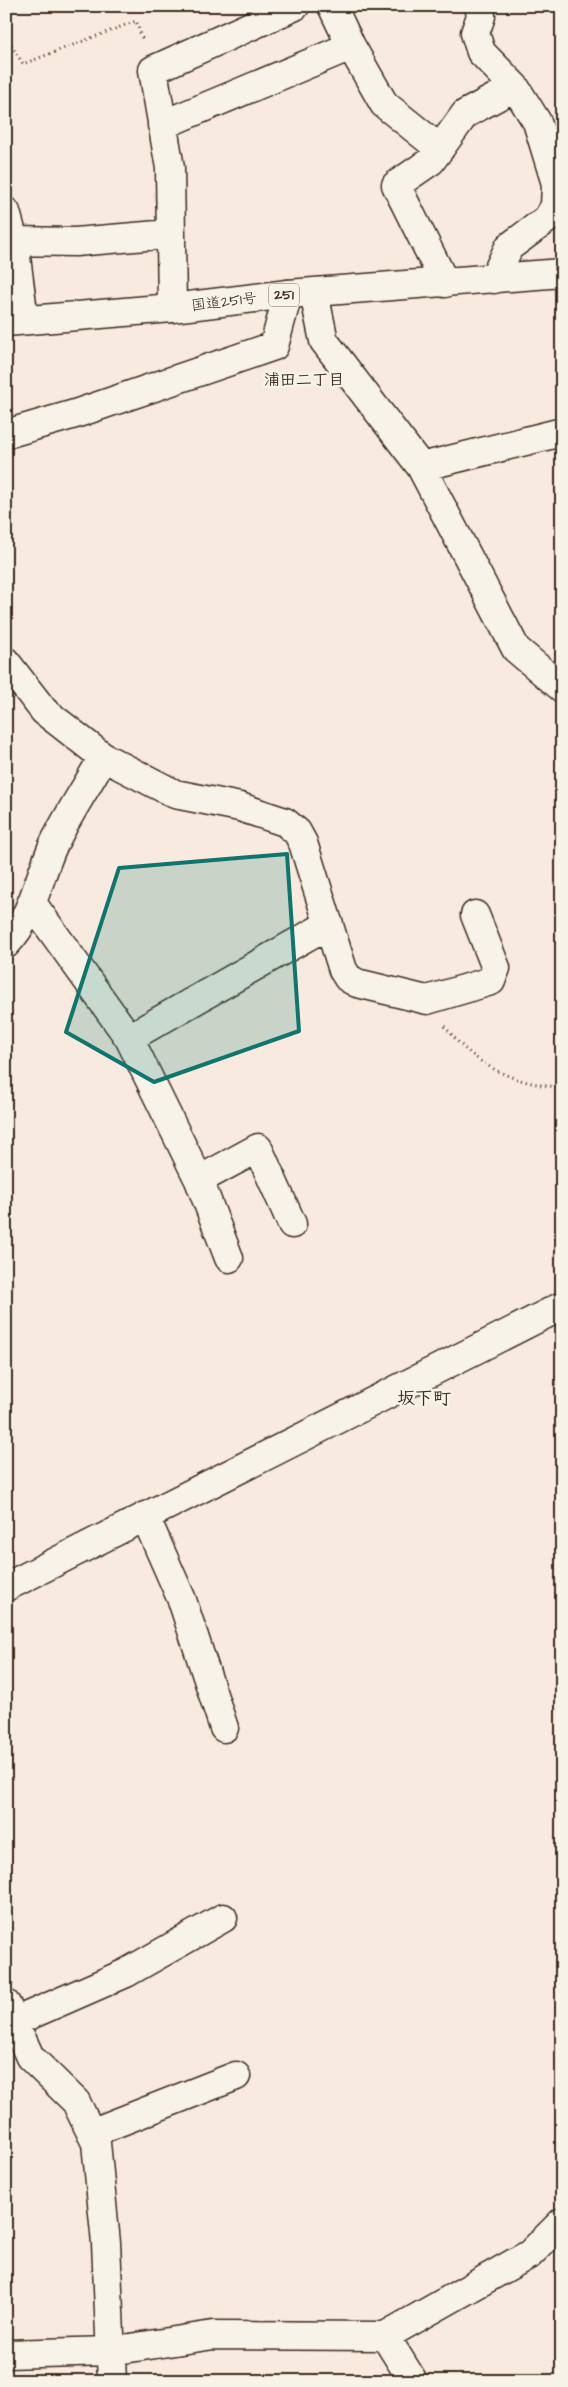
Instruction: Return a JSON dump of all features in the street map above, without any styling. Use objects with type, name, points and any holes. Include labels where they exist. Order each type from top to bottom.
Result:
[{"type":"main road","points":[[172,308],[170,168],[153,70],[295,6]]},
{"type":"main road","points":[[332,6],[351,46],[384,104],[440,149]]},
{"type":"main road","points":[[479,6],[481,16],[475,33],[481,52],[515,87],[537,122],[559,184],[555,206],[547,218],[508,247],[494,279]]},
{"type":"main road","points":[[162,124],[351,46]]},
{"type":"main road","points":[[445,283],[396,185],[431,160],[465,114],[515,87]]},
{"type":"main road","points":[[6,212],[14,242],[15,321]]},
{"type":"main road","points":[[14,242],[76,242],[170,234]]},
{"type":"main road","name":"国道251号","points":[[15,321],[172,308],[301,293],[562,273]]},
{"type":"main road","points":[[6,434],[75,414],[274,346],[301,293]]},
{"type":"main road","points":[[301,293],[324,341],[421,466],[516,649],[562,688]]},
{"type":"main road","points":[[421,466],[562,432]]},
{"type":"main road","points":[[6,662],[17,694],[44,711],[104,758],[175,794],[240,807],[285,822],[297,832],[303,843],[343,970],[348,978],[357,984],[427,1000],[491,981],[496,968],[475,915]]},
{"type":"main road","points":[[6,944],[16,934],[32,903],[52,847],[104,758]]},
{"type":"main road","points":[[32,903],[129,1038],[200,1180],[229,1258]]},
{"type":"main road","points":[[129,1038],[329,924]]},
{"type":"main road","points":[[200,1180],[258,1148],[292,1224]]},
{"type":"main road","points":[[6,1587],[562,1306]]},
{"type":"main road","points":[[145,1516],[182,1600],[224,1728]]},
{"type":"main road","points":[[112,2381],[106,2243],[96,2143],[76,2102],[30,2057],[10,2013],[126,1973],[223,1918]]},
{"type":"main road","points":[[91,2133],[236,2076]]},
{"type":"main road","points":[[6,2354],[111,2351],[213,2335],[385,2336],[530,2254],[562,2222]]},
{"type":"main road","points":[[385,2336],[413,2381]]},
{"type":"path","points":[[6,37],[23,64],[136,21],[153,70]]},
{"type":"path","points":[[427,1000],[453,1036],[476,1059],[506,1077],[542,1086],[562,1087]]},
{"type":"highlighted area","points":[[287,854],[299,1031],[154,1082],[66,1032],[119,868]]},
{"type":"district","name":"浦田二丁目","points":[[304,380]]},
{"type":"district","name":"坂下町","points":[[424,1398]]}]
